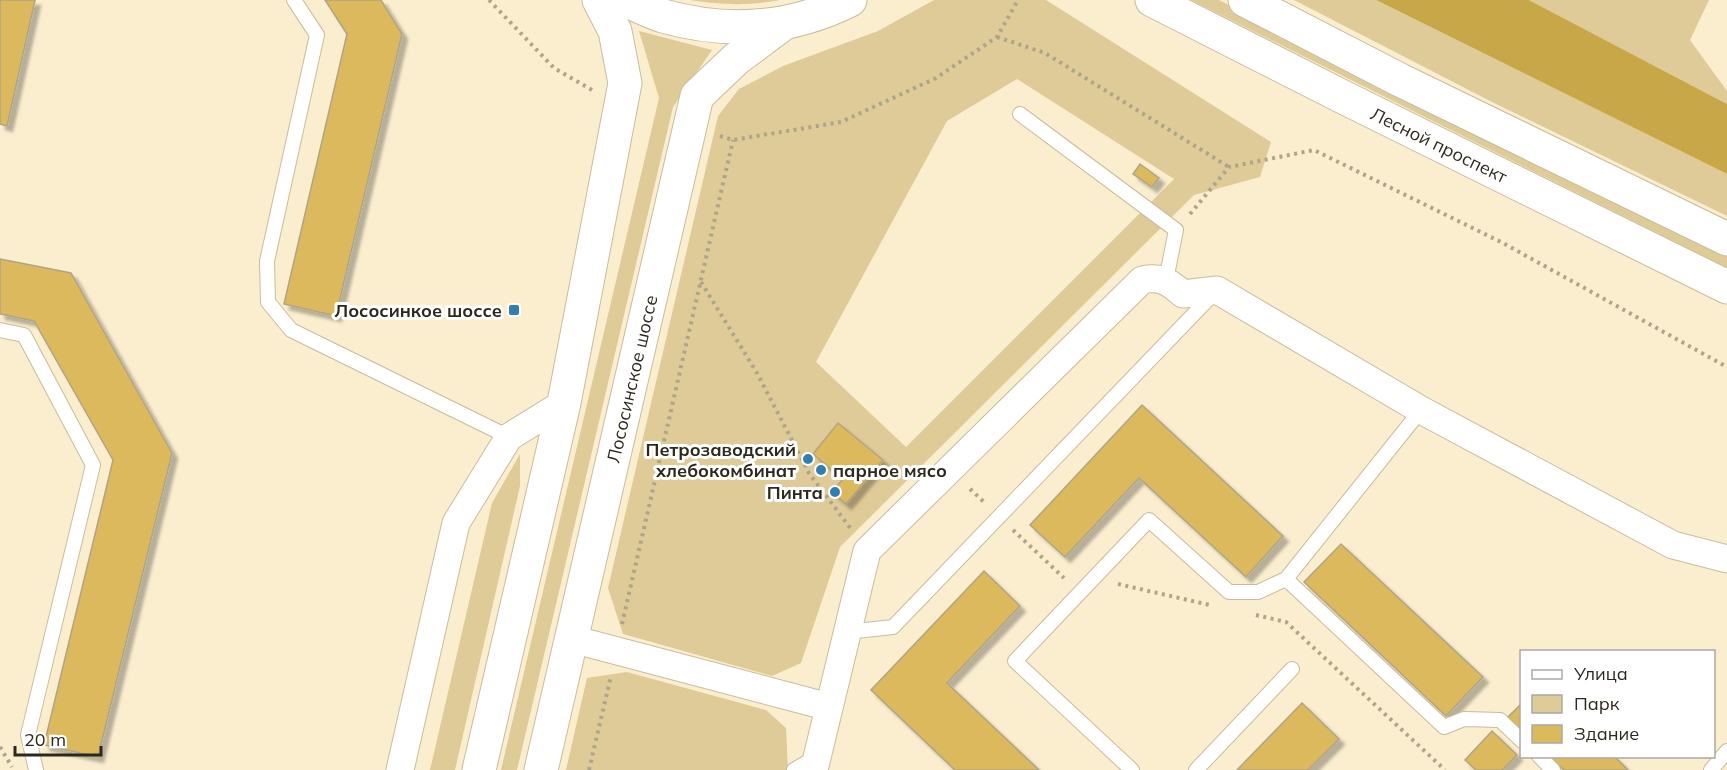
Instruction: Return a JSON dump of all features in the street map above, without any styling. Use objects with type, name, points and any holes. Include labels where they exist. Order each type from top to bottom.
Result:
[{"type":"street","points":[[479,770],[564,403],[625,83],[615,31],[599,0]]},
{"type":"street","points":[[625,0],[660,15],[700,25],[742,28],[783,24],[826,12],[850,0]]},
{"type":"street","name":"Лесной проспект","points":[[1152,0],[1727,287]]},
{"type":"street","points":[[1245,0],[1400,80],[1727,239]]},
{"type":"street","name":"Лососинское шоссе","points":[[541,770],[697,96],[736,59],[783,24]]},
{"type":"street","points":[[816,763],[867,551],[1142,280],[1155,278],[1166,280],[1183,294],[1217,290],[1421,410],[1673,546],[1727,560]]},
{"type":"street","points":[[400,770],[456,523],[509,437],[564,403]]},
{"type":"street","points":[[572,639],[829,707]]},
{"type":"lane","points":[[294,0],[316,35],[267,261],[268,302],[291,330],[509,437]]},
{"type":"lane","points":[[1020,114],[1176,230],[1166,280]]},
{"type":"lane","points":[[847,632],[893,627],[1217,290]]},
{"type":"lane","points":[[0,330],[24,335],[93,465],[28,735],[36,770]]},
{"type":"lane","points":[[1132,770],[1016,661],[1149,520],[1229,592],[1258,591],[1286,579],[1421,410]]},
{"type":"lane","points":[[1286,579],[1444,727],[1464,719],[1500,720],[1520,740]]},
{"type":"lane","points":[[1196,770],[1292,669]]},
{"type":"lane","points":[[1711,770],[1727,751]]},
{"type":"lane","points":[[1541,758],[1553,770]]},
{"type":"lane","points":[[794,770],[816,763]]},
{"type":"path","points":[[489,0],[554,68],[621,106]]},
{"type":"path","points":[[689,128],[733,140],[841,122],[936,78],[997,37],[1018,0]]},
{"type":"path","points":[[997,37],[1045,53],[1230,167]]},
{"type":"path","points":[[589,770],[733,140]]},
{"type":"path","points":[[1176,230],[1230,167],[1314,150],[1503,243],[1727,367]]},
{"type":"path","points":[[701,282],[757,373],[809,473],[867,551]]},
{"type":"path","points":[[949,470],[1079,592],[1108,581],[1220,607]]},
{"type":"path","points":[[1253,615],[1286,622],[1445,770]]},
{"type":"path","points":[[0,747],[12,767],[19,770]]},
{"type":"green space","points":[[690,0],[780,0],[735,4]]},
{"type":"green space","points":[[934,0],[1046,0],[1271,142],[1260,177],[1194,195],[840,547],[801,663],[772,676],[623,634],[608,588],[718,116],[739,89],[783,66],[878,31]],"holes":[[[1017,79],[1174,179],[906,447],[816,362],[947,121]]]},
{"type":"green space","points":[[1191,0],[1219,0],[1727,256],[1727,268]]},
{"type":"green space","points":[[1294,0],[1376,0],[1727,174],[1727,216],[1494,103]]},
{"type":"green space","points":[[1529,0],[1709,0],[1690,40],[1727,91],[1727,104]]},
{"type":"green space","points":[[639,31],[712,50],[673,107],[517,770],[501,770],[659,98]]},
{"type":"green space","points":[[520,454],[520,486],[455,770],[430,770],[492,503]]},
{"type":"green space","points":[[627,672],[766,710],[786,728],[788,770],[566,770],[587,678]]},
{"type":"shaded area","points":[[1376,0],[1529,0],[1727,104],[1727,174]]},
{"type":"building","points":[[0,0],[35,0],[7,126],[0,124]]},
{"type":"building","points":[[325,0],[381,0],[402,34],[336,316],[284,304],[347,34]]},
{"type":"building","points":[[1140,164],[1159,178],[1152,187],[1133,174]]},
{"type":"building","points":[[0,259],[71,273],[172,453],[98,757],[44,745],[113,460],[34,321],[0,314]]},
{"type":"building","points":[[1142,405],[1283,536],[1246,577],[1139,478],[1065,557],[1030,525]]},
{"type":"building","points":[[838,423],[883,460],[846,504],[832,492],[843,479],[813,454]]},
{"type":"building","points":[[1341,544],[1483,677],[1446,716],[1304,582]]},
{"type":"building","points":[[984,571],[1020,606],[947,683],[1039,770],[955,770],[871,690]]},
{"type":"building","points":[[1302,703],[1339,739],[1308,770],[1237,770]]},
{"type":"building","points":[[1520,705],[1520,729],[1507,718]]},
{"type":"building","points":[[1492,731],[1517,755],[1502,770],[1476,770],[1465,760]]},
{"type":"building","points":[[1551,758],[1616,758],[1628,770],[1564,770]]},
{"type":"place","name":"Лососинкое шоссе","points":[[514,310]]},
{"type":"place","name":"Петрозаводский хлебокомбинат","points":[[808,459]]},
{"type":"place","name":"парное мясо","points":[[821,470]]},
{"type":"place","name":"Пинта","points":[[835,492]]}]
